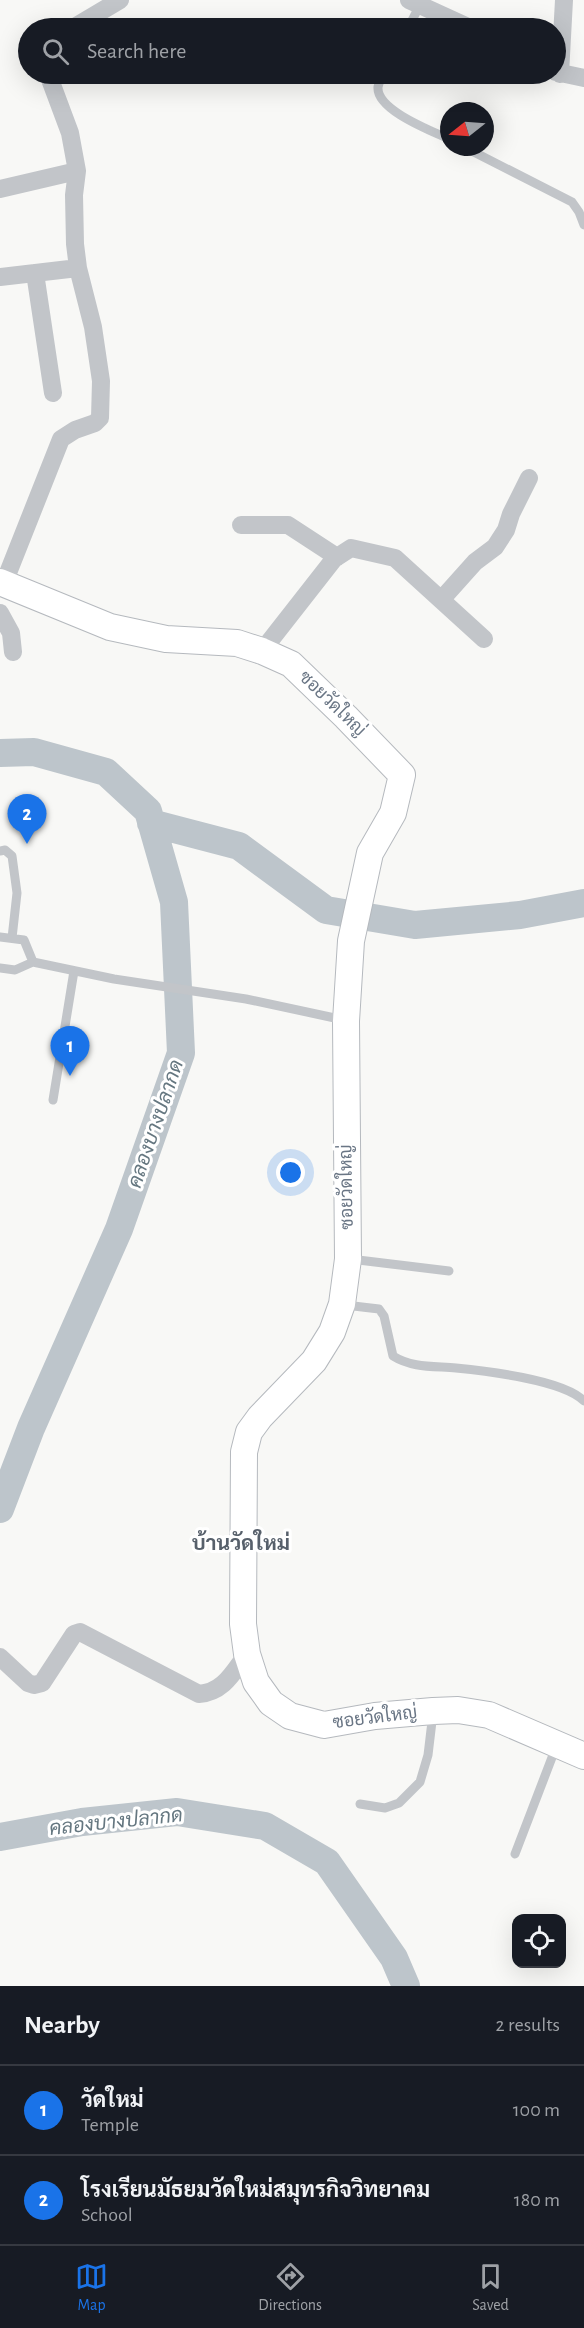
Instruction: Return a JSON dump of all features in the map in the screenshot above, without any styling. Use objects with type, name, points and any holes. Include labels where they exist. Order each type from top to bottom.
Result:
[{"type":"street","points":[[90,18],[120,0]]},
{"type":"street","points":[[563,18],[564,0]]},
{"type":"street","points":[[415,3],[449,18]]},
{"type":"street","points":[[566,75],[584,78]]},
{"type":"street","points":[[2,583],[61,439],[75,430],[95,423],[100,418],[101,381],[75,244],[74,195],[77,171],[70,133],[52,84]]},
{"type":"street","points":[[0,189],[77,171]]},
{"type":"street","points":[[0,278],[78,268]]},
{"type":"street","points":[[35,273],[53,393]]},
{"type":"street","points":[[441,600],[475,562],[495,547],[506,530],[511,514],[529,478]]},
{"type":"street","points":[[241,525],[288,525],[337,557]]},
{"type":"street","points":[[262,651],[337,557],[351,548],[395,558],[484,639]]},
{"type":"street","name":"ซอยวัดใหญ่","points":[[2,583],[110,627],[166,639],[237,643],[291,664],[402,775],[393,813],[370,853],[351,941],[346,1021],[348,1258],[342,1304],[332,1332],[314,1361],[260,1417],[249,1432],[244,1452],[243,1624],[247,1654],[256,1682],[271,1703],[290,1716],[324,1725],[375,1716],[458,1710],[489,1715],[584,1756]]},
{"type":"street","points":[[0,613],[11,633],[13,652]]},
{"type":"street","points":[[0,1657],[28,1683],[34,1685],[42,1683],[74,1634],[80,1632],[200,1694],[212,1693],[222,1686],[247,1654]]},
{"type":"lane","points":[[411,18],[415,3]]},
{"type":"lane","points":[[379,84],[379,92],[393,111],[440,134]]},
{"type":"lane","points":[[482,156],[572,202],[584,225]]},
{"type":"lane","points":[[0,851],[5,850],[12,856],[17,893],[12,938]]},
{"type":"lane","points":[[0,937],[24,940],[33,962]]},
{"type":"lane","points":[[0,968],[15,970],[33,962],[114,980],[246,999],[346,1021]]},
{"type":"lane","points":[[54,1100],[74,971]]},
{"type":"lane","points":[[348,1258],[449,1271]]},
{"type":"lane","points":[[342,1304],[379,1309],[384,1316],[393,1356],[401,1361],[538,1381],[573,1392],[584,1401]]},
{"type":"lane","points":[[360,1804],[386,1808],[399,1803],[420,1782],[428,1755],[434,1710]]},
{"type":"lane","points":[[515,1854],[557,1744]]},
{"type":"waterway","name":"คลองบางปลากด","points":[[0,753],[34,752],[106,772],[148,811],[174,902],[181,1053],[119,1229],[31,1428],[0,1509]]},
{"type":"waterway","points":[[151,823],[239,846],[326,910],[415,925],[520,915],[584,903]]},
{"type":"waterway","name":"คลองบางปลากด","points":[[0,1837],[82,1822],[177,1812],[265,1826],[327,1862],[394,1958],[406,1986]]},
{"type":"place","name":"โรงเรียนมัธยมวัดใหม่สมุทรกิจวิทยาคม","points":[[27,844]]},
{"type":"place","name":"วัดใหม่","points":[[70,1076]]},
{"type":"district","name":"บ้านวัดใหม่","points":[[241,1543]]}]
